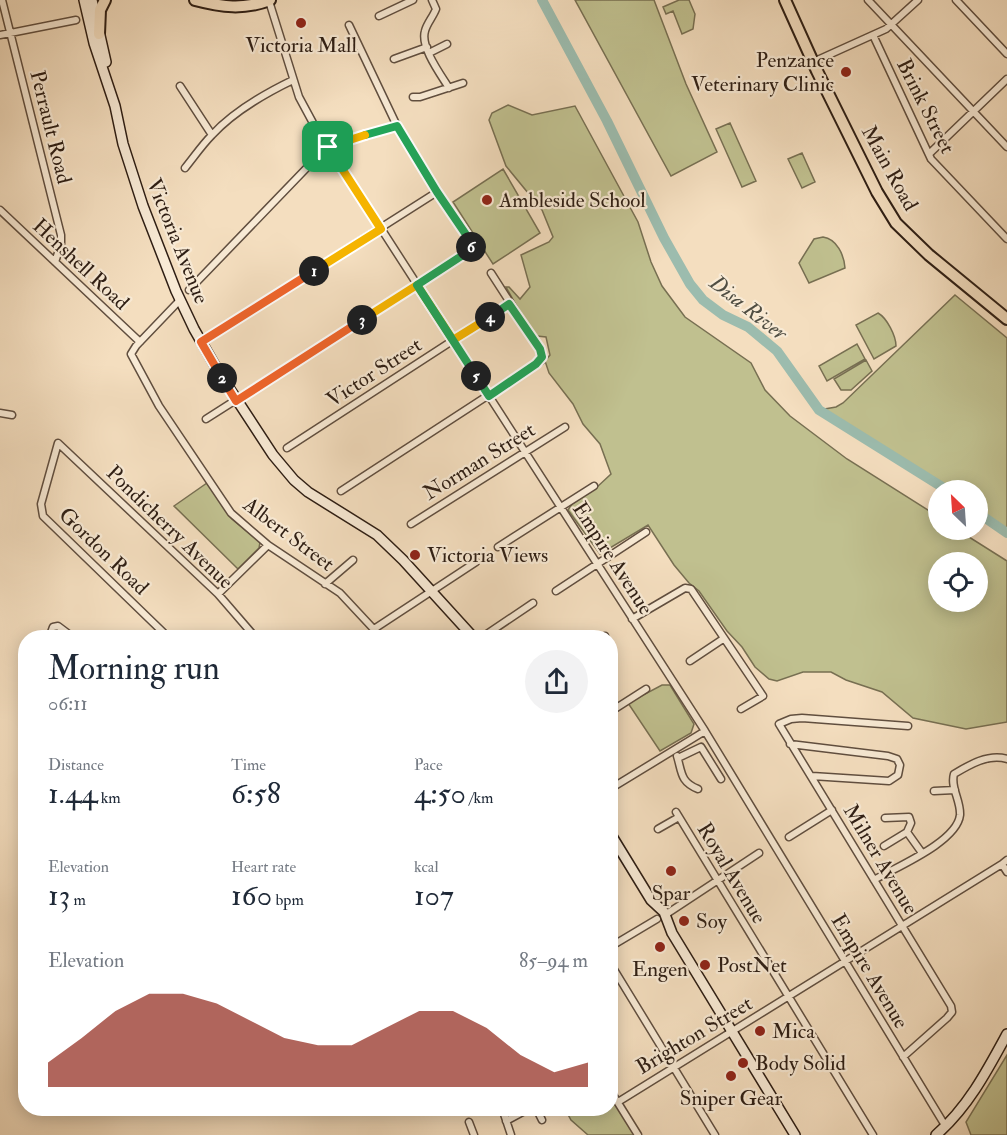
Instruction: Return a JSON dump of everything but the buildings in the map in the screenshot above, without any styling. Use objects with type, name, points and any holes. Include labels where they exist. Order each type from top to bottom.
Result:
[{"type":"main road","points":[[99,34],[100,10],[105,0]]},
{"type":"main road","points":[[195,0],[234,8],[269,0]]},
{"type":"main road","name":"Main Road","points":[[785,0],[877,192],[896,223],[929,255],[1007,319]]},
{"type":"street","name":"Perrault Road","points":[[2,0],[61,235],[61,244],[55,262]]},
{"type":"street","name":"Victoria Avenue","points":[[84,0],[126,154],[159,253],[201,342],[236,401],[282,467],[294,480],[308,492],[377,535],[467,630]]},
{"type":"street","name":"Victoria Avenue","points":[[92,0],[114,106]]},
{"type":"street","name":"Empire Avenue","points":[[269,0],[293,80],[305,110],[705,731],[946,1126]]},
{"type":"street","points":[[379,16],[413,0]]},
{"type":"street","points":[[432,0],[436,9],[425,30],[428,50],[432,62],[449,88]]},
{"type":"street","points":[[868,0],[1007,147]]},
{"type":"street","points":[[813,62],[891,25],[918,0]]},
{"type":"street","points":[[956,0],[1007,54]]},
{"type":"street","points":[[0,35],[76,20]]},
{"type":"street","points":[[206,419],[417,285],[463,255],[471,247],[469,239],[397,126],[349,25]]},
{"type":"street","name":"Brink Street","points":[[873,35],[929,154],[940,169],[1007,239]]},
{"type":"street","points":[[394,59],[447,44]]},
{"type":"street","points":[[929,154],[1007,79]]},
{"type":"street","points":[[185,168],[212,135],[258,97],[293,80]]},
{"type":"street","points":[[413,97],[420,97],[463,83]]},
{"type":"street","points":[[180,86],[212,135]]},
{"type":"street","points":[[189,290],[328,147],[397,126]]},
{"type":"street","points":[[201,342],[437,192]]},
{"type":"street","name":"Henshell Road","points":[[0,210],[140,342]]},
{"type":"street","points":[[341,491],[489,396],[536,364],[542,356],[540,349],[491,273]]},
{"type":"street","points":[[140,342],[180,300]]},
{"type":"street","name":"Victor Street","points":[[286,448],[509,304]]},
{"type":"street","name":"Albert Street","points":[[140,342],[131,354],[159,406],[231,513],[268,545],[340,593],[374,629]]},
{"type":"street","points":[[0,413],[12,415]]},
{"type":"street","name":"Norman Street","points":[[411,524],[565,427]]},
{"type":"street","name":"Pondicherry Avenue","points":[[58,443],[218,594],[249,630]]},
{"type":"street","name":"Gordon Road","points":[[58,443],[41,504],[43,516],[162,630]]},
{"type":"street","points":[[498,547],[594,486]]},
{"type":"street","points":[[556,591],[646,532]]},
{"type":"street","points":[[218,594],[268,545]]},
{"type":"street","points":[[325,584],[353,560]]},
{"type":"street","points":[[374,629],[476,562]]},
{"type":"street","points":[[632,619],[685,588],[693,591],[763,696],[741,709]]},
{"type":"street","points":[[493,630],[534,603]]},
{"type":"street","points":[[690,661],[723,639]]},
{"type":"street","points":[[618,707],[646,689]]},
{"type":"street","name":"Milner Avenue","points":[[903,1057],[945,1020],[952,1012],[950,1004],[779,724],[791,719],[802,718],[908,726]]},
{"type":"street","points":[[618,784],[705,731]]},
{"type":"street","points":[[790,744],[888,756],[897,759],[900,765],[898,775],[889,782],[812,776]]},
{"type":"street","points":[[678,758],[700,747],[721,779]]},
{"type":"street","points":[[674,751],[678,758],[680,772],[688,784],[698,789]]},
{"type":"street","points":[[874,880],[948,836],[958,824],[959,800],[952,777],[956,772],[985,759],[998,757],[1007,759]]},
{"type":"street","points":[[934,791],[956,790]]},
{"type":"street","points":[[789,837],[832,810]]},
{"type":"street","name":"Royal Avenue","points":[[658,829],[677,814],[873,1135]]},
{"type":"street","name":"Milner Avenue","points":[[884,846],[907,832],[911,824],[909,817],[885,818]]},
{"type":"street","name":"Milner Avenue","points":[[907,832],[922,853]]},
{"type":"street","points":[[618,846],[795,1135]]},
{"type":"street","points":[[618,941],[718,881],[759,853]]},
{"type":"street","points":[[1005,862],[1007,872]]},
{"type":"street","name":"Brighton Street","points":[[618,1102],[1005,862]]},
{"type":"street","points":[[618,976],[715,1135]]},
{"type":"street","points":[[936,1135],[974,1093],[1007,1034]]},
{"type":"street","points":[[618,1102],[638,1135]]},
{"type":"street","points":[[504,1116],[512,1135]]},
{"type":"street","points":[[506,1121],[515,1116]]},
{"type":"street","points":[[540,1116],[542,1120]]},
{"type":"street","points":[[469,1122],[474,1135]]},
{"type":"green space","points":[[575,0],[654,0],[686,84],[717,152],[671,176]]},
{"type":"green space","points":[[679,0],[689,0],[695,14],[693,29],[682,34],[673,11],[666,14],[663,7]]},
{"type":"green space","points":[[508,105],[532,115],[575,106],[638,222],[651,262],[662,286],[685,317],[751,363],[765,390],[790,416],[847,459],[928,510],[928,540],[974,540],[1007,561],[1007,722],[966,729],[913,718],[882,692],[846,680],[831,672],[803,672],[777,681],[769,679],[755,667],[699,591],[674,565],[648,525],[600,554],[568,510],[572,504],[596,488],[611,474],[600,444],[583,424],[573,404],[549,373],[545,361],[550,355],[546,337],[537,336],[506,287],[509,287],[520,299],[530,287],[521,255],[549,242],[553,237],[542,210],[506,166],[489,120],[492,113]]},
{"type":"green space","points":[[730,123],[756,181],[742,187],[716,129]]},
{"type":"green space","points":[[802,153],[815,182],[802,188],[788,159]]},
{"type":"green space","points":[[503,169],[540,233],[493,264],[453,202]]},
{"type":"green space","points":[[828,238],[839,248],[845,268],[809,283],[799,263],[814,239]]},
{"type":"green space","points":[[955,295],[1007,338],[1007,533],[988,520],[988,480],[931,480],[819,410],[836,407],[843,403]]},
{"type":"green space","points":[[878,313],[890,328],[896,346],[874,359],[856,325]]},
{"type":"green space","points":[[857,344],[865,359],[827,381],[819,366]]},
{"type":"green space","points":[[866,360],[872,371],[851,390],[841,390],[834,379]]},
{"type":"green space","points":[[207,483],[232,519],[260,542],[259,548],[238,569],[174,506]]},
{"type":"green space","points":[[662,685],[670,685],[694,724],[691,733],[660,751],[628,703]]},
{"type":"green space","points":[[1007,1055],[1007,1135],[971,1135],[966,1122]]},
{"type":"green space","points":[[618,1107],[635,1135],[588,1135],[569,1116],[618,1116]]},
{"type":"waterway","name":"Disa River","points":[[542,0],[690,284],[703,300],[723,315],[748,327],[777,351],[819,410],[931,480]]},
{"type":"waterway","name":"Disa River","points":[[988,520],[1007,533]]},
{"type":"place","name":"Victoria Mall","points":[[301,23]]},
{"type":"place","name":"Penzance Veterinary Clinic","points":[[846,72]]},
{"type":"place","name":"Ambleside School","points":[[487,200]]},
{"type":"place","name":"Victoria Views","points":[[415,555]]},
{"type":"place","name":"Spar","points":[[671,871]]},
{"type":"place","name":"Soy","points":[[684,921]]},
{"type":"place","name":"Engen","points":[[660,947]]},
{"type":"place","name":"PostNet","points":[[705,965]]},
{"type":"place","name":"Mica","points":[[760,1031]]},
{"type":"place","name":"Body Solid","points":[[743,1063]]},
{"type":"place","name":"Sniper Gear","points":[[731,1076]]},
{"type":"route","points":[[328,147],[381,229],[201,342],[236,401],[417,285],[453,340],[509,304],[541,351],[541,360],[489,396],[417,285],[467,252],[471,246],[469,239],[397,126],[328,147]]}]
